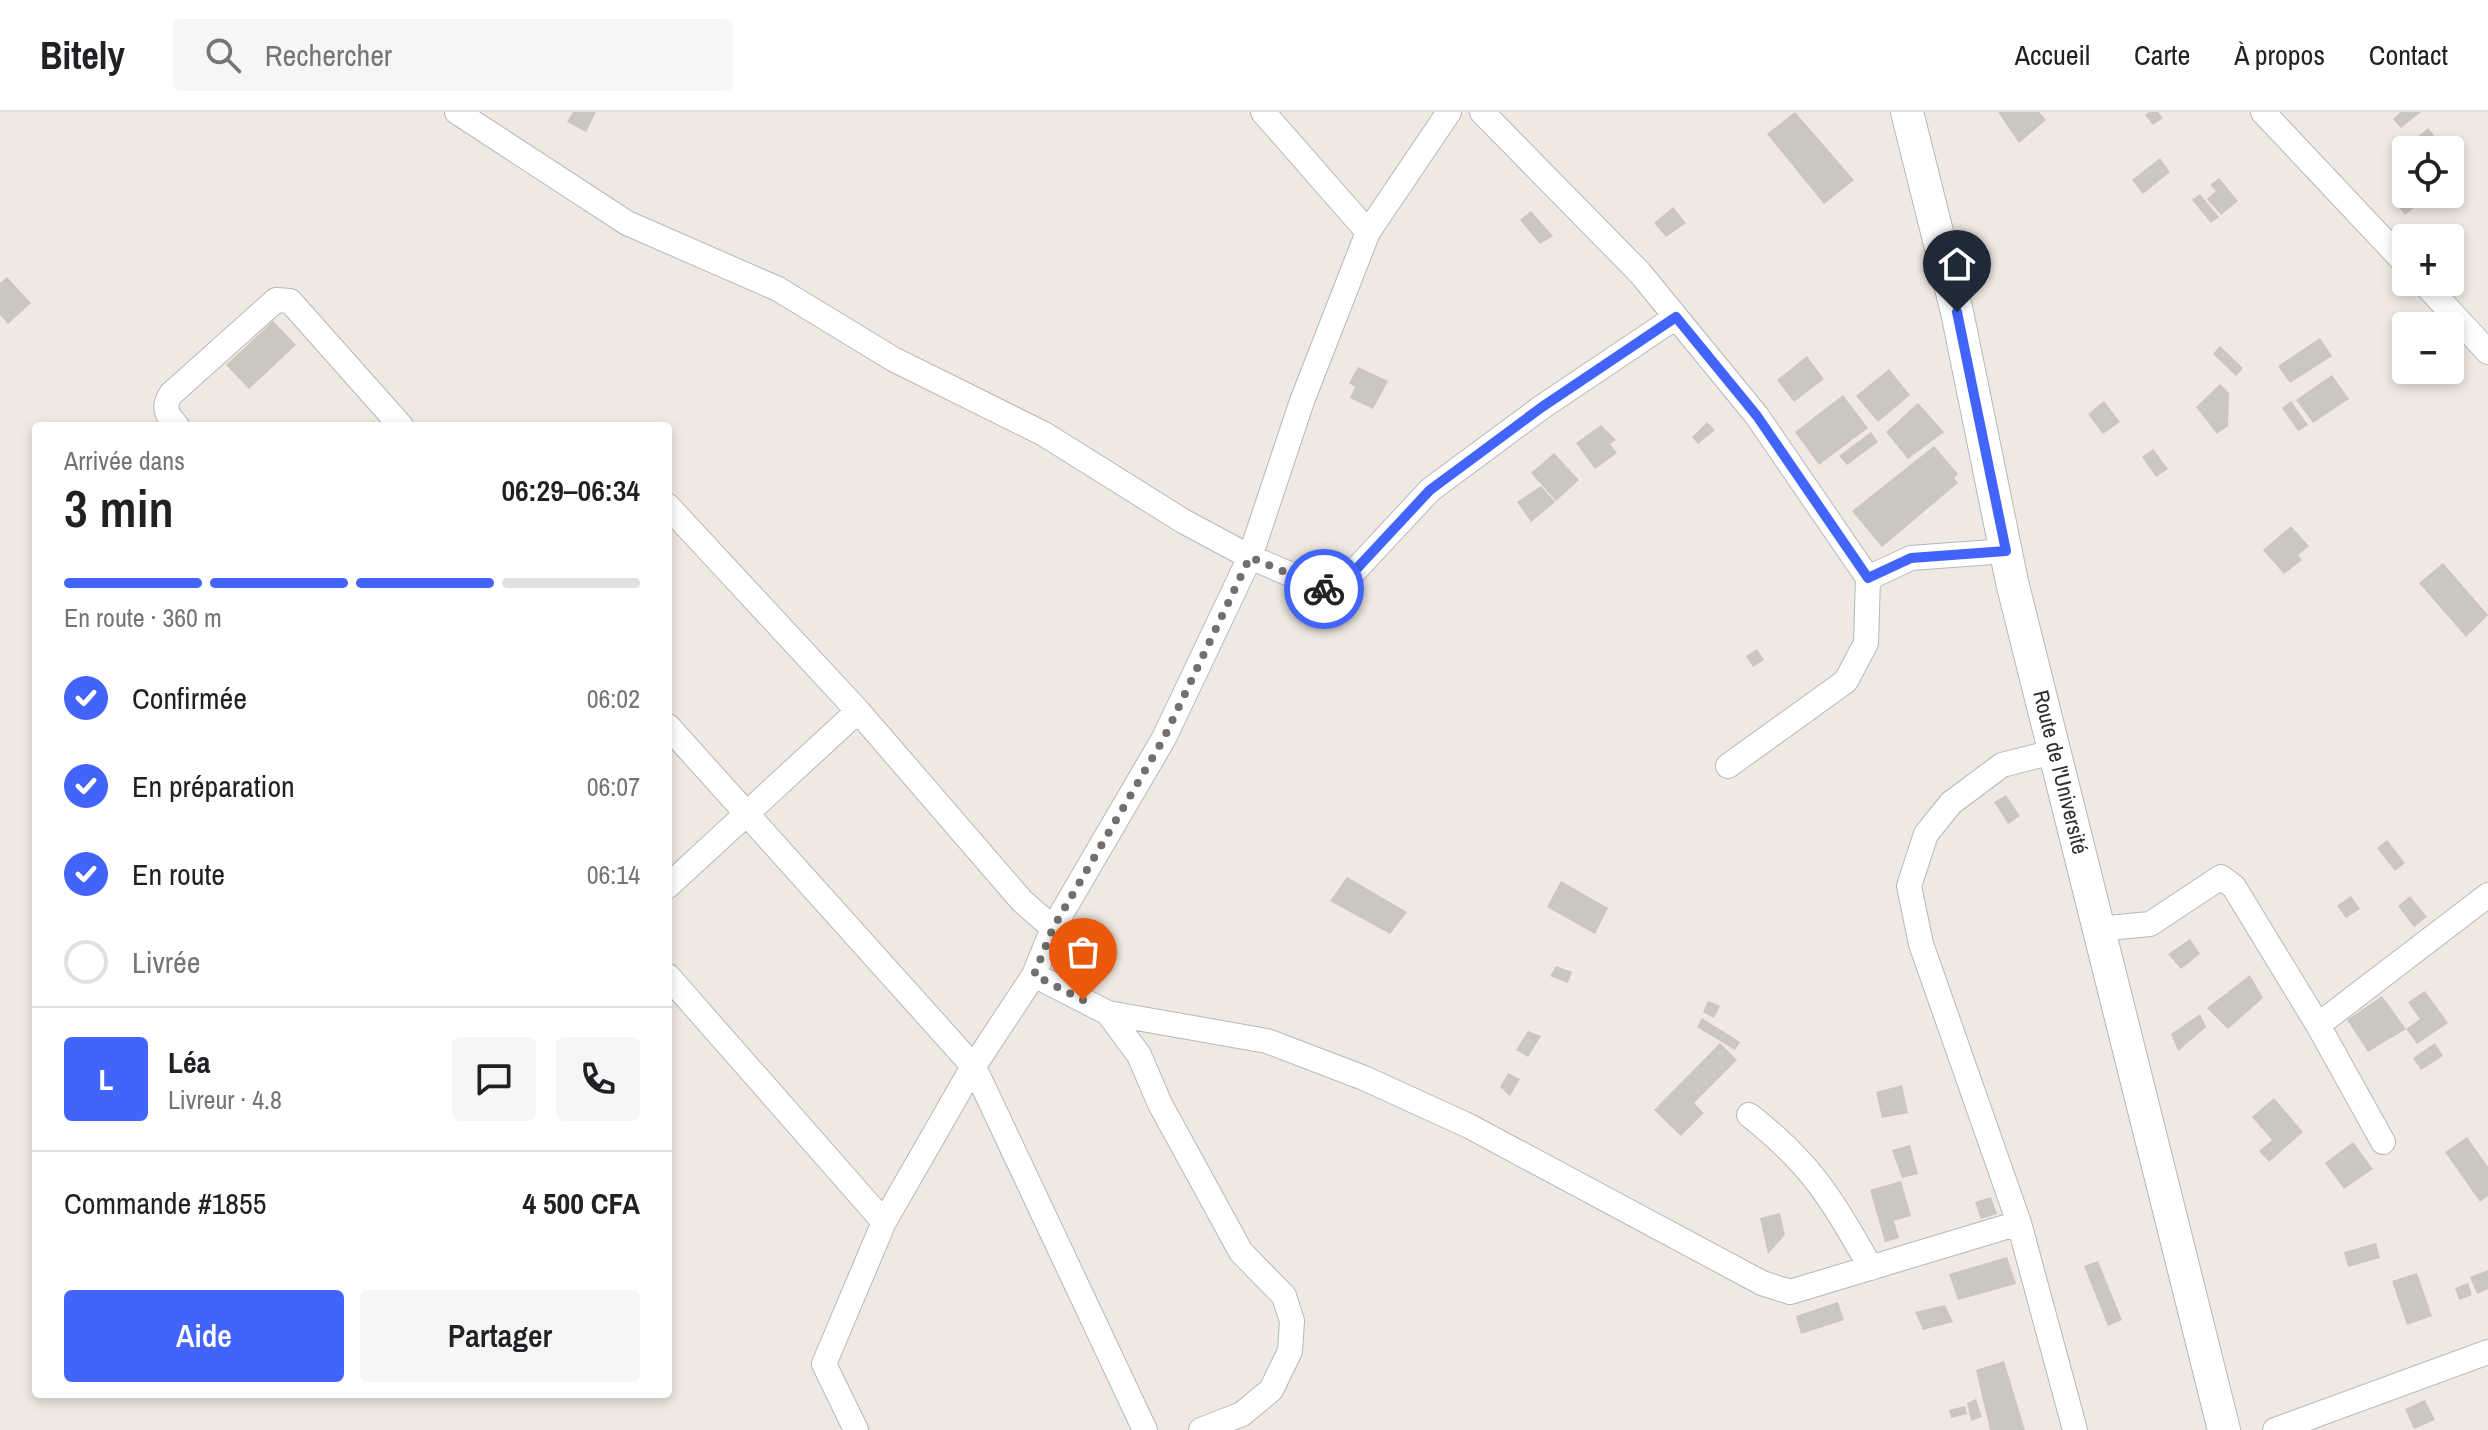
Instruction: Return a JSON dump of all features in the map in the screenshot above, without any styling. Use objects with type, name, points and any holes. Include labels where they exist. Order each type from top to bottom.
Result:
[{"type":"street","points":[[457,112],[627,223],[778,289],[893,359],[1044,434],[1183,521],[1250,557],[1334,593],[1430,490],[1542,407],[1676,317]]},
{"type":"street","points":[[1263,112],[1368,232]]},
{"type":"street","points":[[856,1430],[824,1364],[884,1222],[974,1067],[1034,975],[1053,928],[1164,738],[1250,557],[1302,401],[1368,232],[1449,112]]},
{"type":"street","points":[[1482,112],[1640,273],[1757,416],[1868,578],[1866,643],[1846,681],[1728,766]]},
{"type":"street","name":"Route de l'Université","points":[[1907,112],[1957,312],[2006,551],[2224,1430]]},
{"type":"street","points":[[2263,112],[2392,249]]},
{"type":"street","points":[[2436,296],[2488,352]]},
{"type":"street","points":[[173,422],[166,414],[166,402],[171,394],[276,300],[284,299],[290,301],[397,422]]},
{"type":"street","points":[[672,510],[858,711],[1022,901],[1053,928]]},
{"type":"street","points":[[1868,578],[1911,558],[2006,551]]},
{"type":"street","points":[[672,882],[858,711]]},
{"type":"street","points":[[672,730],[974,1067],[1145,1430]]},
{"type":"street","points":[[2057,751],[2002,765],[1951,803],[1926,834],[1909,886],[1921,944],[2019,1223],[2075,1430]]},
{"type":"street","points":[[2098,929],[2150,924],[2221,877],[2234,887],[2318,1025],[2383,1142]]},
{"type":"street","points":[[2318,1025],[2488,895]]},
{"type":"street","points":[[1034,975],[1108,1013],[1267,1041],[1364,1078],[1469,1126],[1762,1283],[1790,1292],[2019,1223]]},
{"type":"street","points":[[672,981],[884,1222]]},
{"type":"street","points":[[1108,1013],[1139,1055],[1160,1104],[1241,1252],[1284,1296],[1292,1321],[1290,1351],[1271,1390],[1242,1414],[1201,1430]]},
{"type":"street","points":[[1749,1115],[1789,1146],[1827,1191],[1871,1268]]},
{"type":"street","points":[[2275,1430],[2488,1352]]},
{"type":"building","points":[[573,112],[596,112],[586,132],[567,122]]},
{"type":"building","points":[[1795,112],[1854,180],[1824,204],[1767,134]]},
{"type":"building","points":[[1998,112],[2039,112],[2046,120],[2019,143]]},
{"type":"building","points":[[2158,112],[2163,118],[2153,125],[2145,115]]},
{"type":"building","points":[[2401,112],[2421,112],[2401,128],[2393,119]]},
{"type":"building","points":[[2428,128],[2435,136],[2419,136]]},
{"type":"building","points":[[2160,158],[2170,172],[2143,194],[2132,180]]},
{"type":"building","points":[[2219,178],[2238,201],[2221,215],[2207,199],[2216,191],[2210,185]]},
{"type":"building","points":[[2200,194],[2219,217],[2211,223],[2192,200]]},
{"type":"building","points":[[1673,207],[1686,223],[1666,237],[1654,223]]},
{"type":"building","points":[[2399,208],[2414,208],[2405,215]]},
{"type":"building","points":[[1531,211],[1553,236],[1540,244],[1520,220]]},
{"type":"building","points":[[7,277],[31,303],[8,324],[0,315],[0,283]]},
{"type":"building","points":[[273,321],[296,345],[249,389],[226,365]]},
{"type":"building","points":[[2320,338],[2332,356],[2290,383],[2278,366]]},
{"type":"building","points":[[2220,346],[2243,368],[2236,376],[2213,354]]},
{"type":"building","points":[[1807,356],[1824,379],[1794,402],[1777,380]]},
{"type":"building","points":[[1358,367],[1388,381],[1373,409],[1350,398],[1355,387],[1349,383]]},
{"type":"building","points":[[1889,369],[1910,395],[1878,422],[1856,396]]},
{"type":"building","points":[[2332,375],[2349,399],[2313,423],[2296,400]]},
{"type":"building","points":[[2220,384],[2229,393],[2228,426],[2217,434],[2196,407]]},
{"type":"building","points":[[1843,395],[1868,428],[1819,465],[1795,432]]},
{"type":"building","points":[[2104,401],[2120,422],[2103,434],[2088,414]]},
{"type":"building","points":[[2291,401],[2308,425],[2298,431],[2282,408]]},
{"type":"building","points":[[1918,403],[1944,432],[1908,459],[1886,432]]},
{"type":"building","points":[[1707,422],[1715,430],[1698,444],[1692,437]]},
{"type":"building","points":[[1601,425],[1616,440],[1610,444],[1617,453],[1595,469],[1576,443]]},
{"type":"building","points":[[1871,432],[1878,442],[1847,465],[1839,456]]},
{"type":"building","points":[[1934,446],[1958,474],[1954,478],[1958,483],[1882,547],[1852,511]]},
{"type":"building","points":[[2153,449],[2168,469],[2156,477],[2142,457]]},
{"type":"building","points":[[1554,453],[1579,480],[1556,501],[1531,473]]},
{"type":"building","points":[[1541,486],[1555,502],[1531,522],[1517,502]]},
{"type":"building","points":[[2291,526],[2309,546],[2298,555],[2302,560],[2284,574],[2263,550]]},
{"type":"building","points":[[2443,563],[2488,615],[2466,637],[2419,583]]},
{"type":"building","points":[[1757,649],[1764,660],[1753,667],[1746,656]]},
{"type":"building","points":[[2006,795],[2020,816],[2008,824],[1994,802]]},
{"type":"building","points":[[2387,840],[2405,863],[2395,871],[2377,848]]},
{"type":"building","points":[[1347,877],[1407,912],[1390,934],[1330,901]]},
{"type":"building","points":[[1561,881],[1608,908],[1595,934],[1547,907]]},
{"type":"building","points":[[2351,896],[2360,909],[2346,918],[2337,906]]},
{"type":"building","points":[[2410,896],[2427,917],[2414,927],[2398,906]]},
{"type":"building","points":[[2190,939],[2200,954],[2181,969],[2168,954]]},
{"type":"building","points":[[1556,966],[1572,972],[1568,983],[1550,976]]},
{"type":"building","points":[[2250,975],[2263,998],[2228,1029],[2207,1008]]},
{"type":"building","points":[[2425,991],[2448,1023],[2417,1044],[2406,1029],[2420,1019],[2408,1002]]},
{"type":"building","points":[[2382,996],[2406,1029],[2368,1052],[2347,1020]]},
{"type":"building","points":[[1708,1001],[1720,1006],[1714,1018],[1703,1012]]},
{"type":"building","points":[[2200,1014],[2206,1027],[2178,1051],[2171,1034]]},
{"type":"building","points":[[1702,1018],[1740,1042],[1735,1050],[1697,1027]]},
{"type":"building","points":[[1528,1031],[1541,1036],[1528,1057],[1516,1050]]},
{"type":"building","points":[[1720,1043],[1737,1060],[1694,1103],[1704,1113],[1681,1136],[1654,1110]]},
{"type":"building","points":[[2435,1043],[2443,1056],[2421,1070],[2413,1058]]},
{"type":"building","points":[[1508,1073],[1520,1079],[1510,1096],[1500,1087]]},
{"type":"building","points":[[1902,1085],[1908,1113],[1882,1118],[1876,1092]]},
{"type":"building","points":[[2274,1098],[2303,1132],[2269,1162],[2259,1151],[2272,1140],[2252,1117]]},
{"type":"building","points":[[2467,1137],[2488,1167],[2488,1196],[2480,1202],[2445,1152]]},
{"type":"building","points":[[2353,1142],[2373,1169],[2344,1189],[2325,1163]]},
{"type":"building","points":[[1910,1145],[1918,1174],[1902,1178],[1892,1150]]},
{"type":"building","points":[[1901,1181],[1911,1216],[1894,1221],[1899,1238],[1885,1242],[1870,1190]]},
{"type":"building","points":[[1991,1197],[1997,1214],[1981,1219],[1975,1202]]},
{"type":"building","points":[[1780,1213],[1785,1235],[1768,1254],[1760,1218]]},
{"type":"building","points":[[2376,1243],[2380,1258],[2348,1267],[2344,1252]]},
{"type":"building","points":[[2007,1257],[2016,1284],[1958,1300],[1949,1274]]},
{"type":"building","points":[[2098,1261],[2122,1320],[2108,1326],[2084,1266]]},
{"type":"building","points":[[2488,1270],[2488,1289],[2477,1294],[2470,1277]]},
{"type":"building","points":[[2417,1273],[2432,1316],[2407,1325],[2392,1281]]},
{"type":"building","points":[[2468,1283],[2472,1295],[2459,1300],[2455,1288]]},
{"type":"building","points":[[1838,1302],[1844,1320],[1801,1334],[1796,1316]]},
{"type":"building","points":[[1945,1305],[1953,1322],[1923,1330],[1915,1312]]},
{"type":"building","points":[[2004,1361],[2025,1430],[1990,1430],[1976,1370]]},
{"type":"building","points":[[1976,1399],[1982,1417],[1971,1421],[1967,1403]]},
{"type":"building","points":[[2425,1400],[2435,1420],[2414,1429],[2405,1409]]},
{"type":"building","points":[[1965,1406],[1967,1414],[1951,1418],[1949,1410]]},
{"type":"way so far","points":[[1083,1000],[1034,975],[1053,928],[1164,738],[1250,557],[1324,589]]},
{"type":"route","points":[[1324,589],[1334,593],[1430,490],[1542,407],[1676,317],[1757,416],[1868,578],[1911,558],[2006,551],[1957,312]]}]
